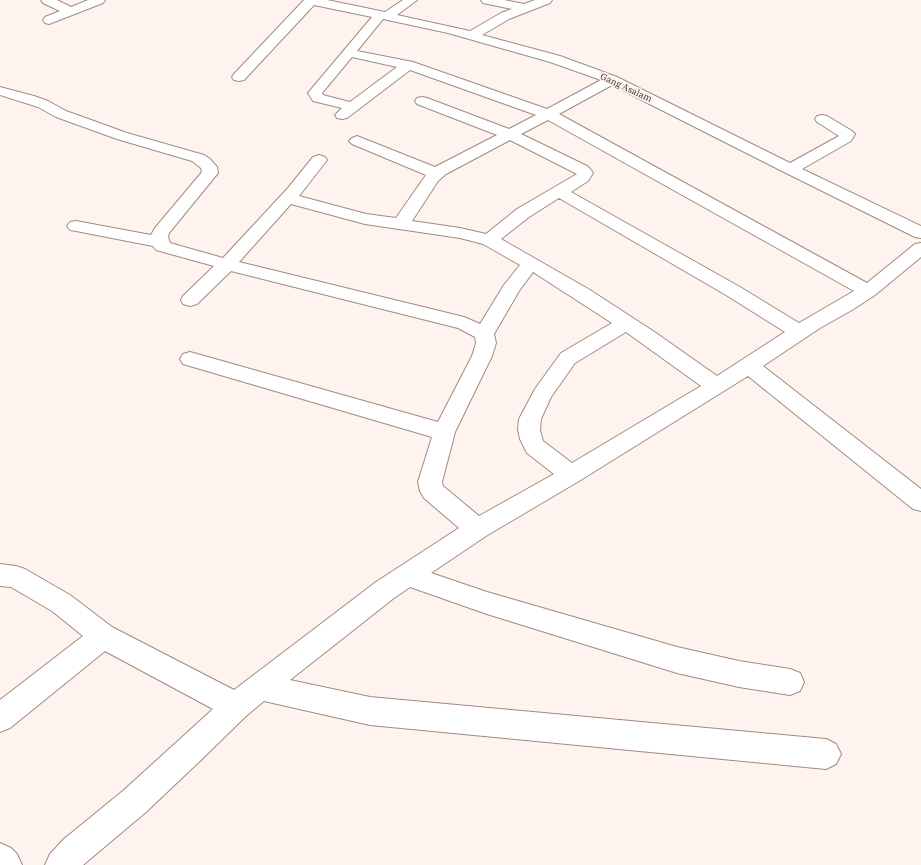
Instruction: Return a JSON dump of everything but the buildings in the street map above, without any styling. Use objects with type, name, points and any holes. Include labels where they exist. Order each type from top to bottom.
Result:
[{"type":"street","points":[[47,0],[70,10]]},
{"type":"street","points":[[49,20],[70,10],[99,0]]},
{"type":"street","points":[[239,77],[310,0]]},
{"type":"street","name":"Gang Asalam","points":[[310,0],[471,36],[555,59],[612,80],[921,233]]},
{"type":"street","points":[[354,107],[318,98],[315,95],[316,92],[349,53],[384,16],[411,0]]},
{"type":"street","points":[[487,0],[525,8]]},
{"type":"street","points":[[471,36],[505,16],[546,0]]},
{"type":"street","points":[[349,53],[408,65],[548,114],[868,291]]},
{"type":"street","points":[[338,119],[408,65]]},
{"type":"street","points":[[401,224],[432,178],[437,174],[612,80]]},
{"type":"street","points":[[0,91],[44,104],[61,114],[122,136],[198,158],[204,162],[209,167],[210,173],[161,232],[160,242]]},
{"type":"street","points":[[422,101],[509,134],[584,171],[585,174],[582,178],[523,213],[488,240]]},
{"type":"street","points":[[790,169],[846,138],[847,134],[822,119]]},
{"type":"street","points":[[357,141],[437,174]]},
{"type":"street","points":[[190,300],[227,264],[288,198],[319,160]]},
{"type":"street","points":[[558,191],[733,291],[799,332]]},
{"type":"street","points":[[288,198],[365,219],[453,232],[488,240],[531,262],[582,294],[716,386]]},
{"type":"street","points":[[76,226],[160,242],[167,248],[227,264],[464,323],[484,334]]},
{"type":"street","points":[[60,865],[75,850],[135,801],[236,706],[379,595],[477,529],[571,475],[749,366],[813,323],[845,306],[868,291],[921,248]]},
{"type":"street","points":[[477,529],[432,491],[430,487],[430,476],[444,432],[482,356],[486,343],[484,334],[511,289],[531,262]]},
{"type":"street","points":[[571,475],[535,447],[529,430],[530,419],[542,394],[568,358],[626,323]]},
{"type":"street","points":[[190,359],[444,432]]},
{"type":"street","points":[[749,366],[921,502]]},
{"type":"street","points":[[0,574],[16,577],[61,602],[103,636],[236,706]]},
{"type":"street","points":[[407,575],[487,603],[677,660],[739,674],[790,682]]},
{"type":"street","points":[[0,718],[103,636]]},
{"type":"street","points":[[260,687],[370,711],[826,754]]},
{"type":"street","points":[[0,859],[6,865]]}]
